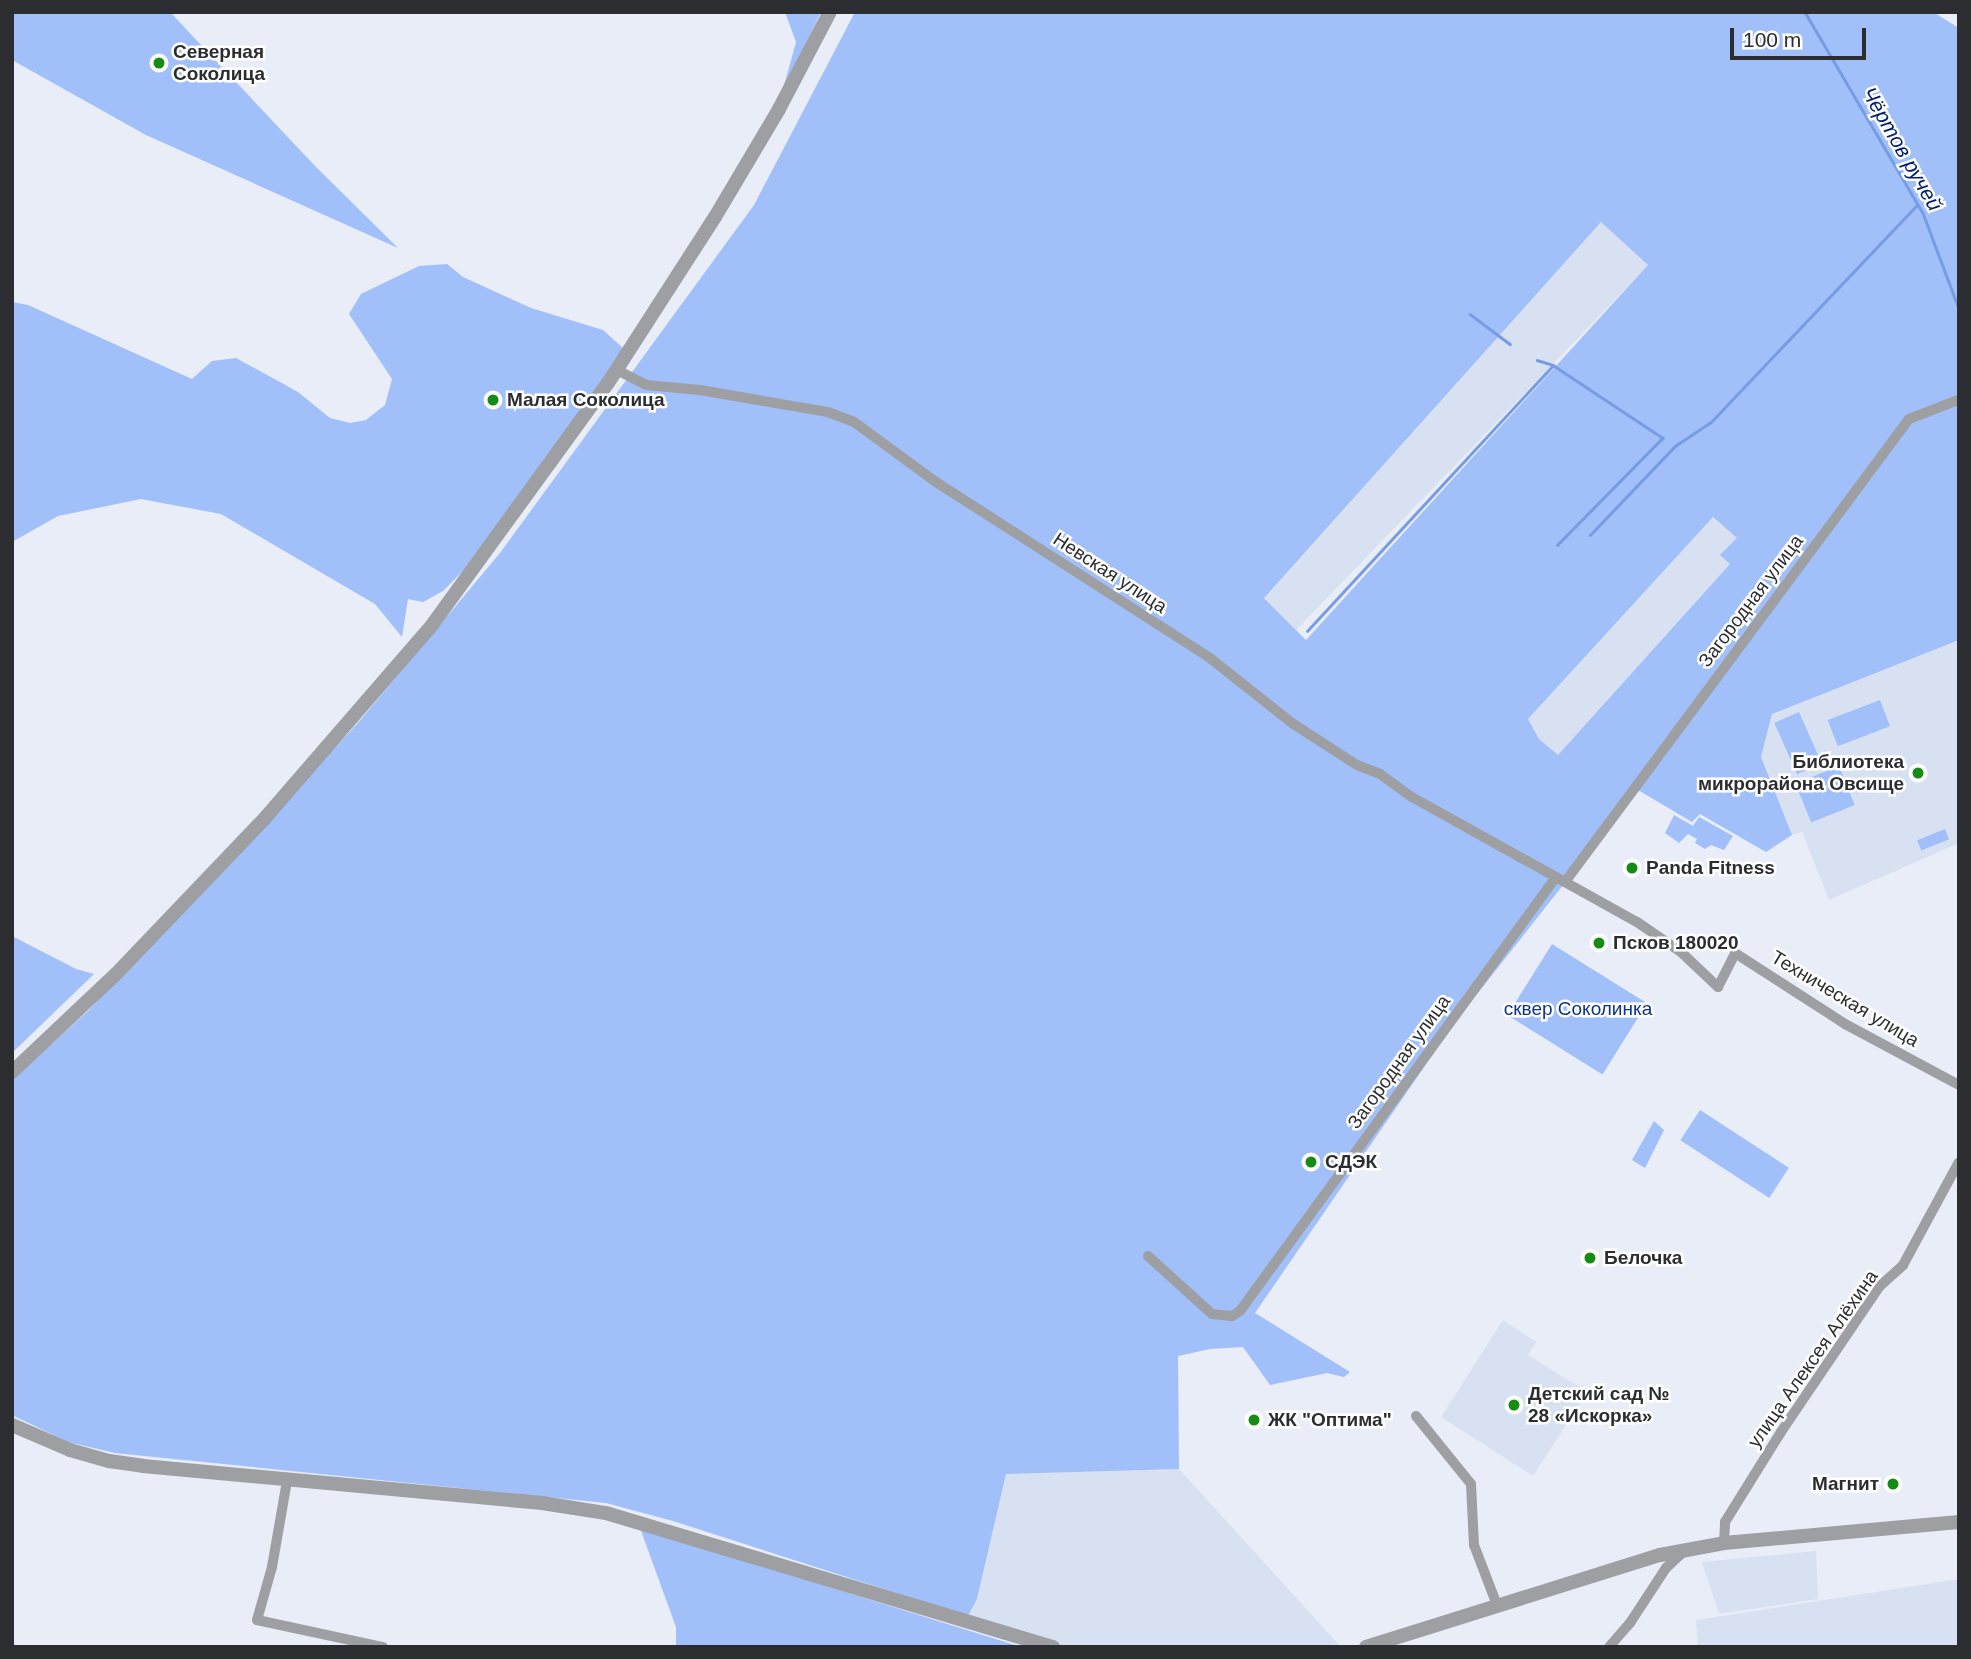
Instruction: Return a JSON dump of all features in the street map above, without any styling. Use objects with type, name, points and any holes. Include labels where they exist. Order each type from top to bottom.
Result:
[{"type":"street","points":[[12,1072],[116,974],[265,818],[432,625],[521,506],[617,370],[722,205],[779,109],[830,12]]},
{"type":"street","name":"Невская улица","points":[[617,370],[646,385],[700,390],[828,412],[854,422],[936,482],[1210,658],[1292,723],[1357,765],[1380,774],[1412,797],[1561,880]]},
{"type":"street","name":"Загородная улица","points":[[1149,1256],[1212,1314],[1232,1316],[1240,1311],[1909,419],[1958,400]]},
{"type":"street","name":"Техническая улица","points":[[1561,880],[1668,941],[1718,987],[1735,953],[1845,1024],[1959,1085]]},
{"type":"street","name":"улица Алексея Алёхина","points":[[1724,1543],[1725,1522],[1781,1432],[1880,1286],[1903,1265],[1959,1162]]},
{"type":"street","points":[[1416,1416],[1471,1484],[1474,1545],[1497,1605]]},
{"type":"street","points":[[12,1425],[70,1450],[109,1461],[288,1481],[542,1503],[606,1513],[1053,1647]]},
{"type":"street","points":[[288,1481],[272,1567],[257,1620],[383,1647]]},
{"type":"street","points":[[1366,1647],[1605,1570],[1685,1550],[1724,1543],[1959,1522]]},
{"type":"street","points":[[1609,1647],[1630,1623],[1666,1568],[1685,1550]]},
{"type":"shaded area","points":[[1602,221],[1648,265],[1297,629],[1251,585]]},
{"type":"shaded area","points":[[1713,517],[1737,538],[1721,555],[1730,564],[1558,755],[1539,739],[1528,719]]},
{"type":"shaded area","points":[[1959,640],[1959,843],[1829,900],[1802,832],[1792,835],[1761,757],[1772,714]]},
{"type":"shaded area","name":"Детский сад № 28 «Искорка»","points":[[1503,1320],[1536,1342],[1528,1355],[1587,1392],[1533,1476],[1441,1417]]},
{"type":"shaded area","points":[[1179,1469],[1341,1647],[1063,1647],[968,1616],[977,1599],[1006,1474]]},
{"type":"shaded area","points":[[1816,1551],[1818,1599],[1719,1614],[1702,1562]]},
{"type":"shaded area","points":[[1959,1579],[1959,1647],[1698,1647],[1696,1620]]},
{"type":"green space","points":[[12,12],[170,12],[315,166],[398,248],[146,135],[12,60]]},
{"type":"green space","points":[[785,12],[821,12],[782,93],[796,42]]},
{"type":"green space","points":[[855,12],[1933,12],[1959,28],[1959,640],[1772,714],[1761,757],[1792,835],[1766,852],[1700,814],[1692,822],[1638,790],[1455,1022],[1255,1313],[1350,1372],[1344,1377],[1327,1373],[1270,1385],[1243,1347],[1210,1349],[1178,1356],[1179,1469],[1006,1474],[977,1599],[968,1616],[673,1521],[606,1503],[115,1453],[68,1442],[12,1415],[12,1080],[88,1011],[357,724],[500,553],[754,205]],"holes":[[[1601,222],[1648,265],[1306,640],[1264,598]],[[1713,517],[1737,538],[1720,555],[1730,564],[1558,755],[1539,739],[1528,719]]]},
{"type":"green space","points":[[447,264],[463,277],[531,308],[603,330],[625,350],[464,570],[443,591],[423,602],[408,599],[402,637],[375,604],[221,514],[141,499],[58,516],[12,542],[12,302],[28,305],[192,379],[212,361],[236,358],[298,392],[330,418],[350,423],[366,420],[385,405],[392,379],[349,314],[361,294],[419,266]]},
{"type":"green space","points":[[1880,700],[1890,726],[1838,746],[1828,720]]},
{"type":"green space","points":[[1799,712],[1822,763],[1797,774],[1774,723]]},
{"type":"green space","points":[[1839,766],[1855,805],[1811,823],[1795,784]]},
{"type":"green space","points":[[1674,815],[1693,826],[1699,817],[1733,836],[1724,850],[1711,845],[1705,849],[1695,843],[1697,839],[1688,834],[1679,843],[1665,833]]},
{"type":"green space","points":[[1945,829],[1949,839],[1921,850],[1917,840]]},
{"type":"green space","points":[[12,936],[76,969],[94,974],[12,1053]]},
{"type":"green space","name":"сквер Соколинка","points":[[1552,944],[1647,1003],[1602,1075],[1507,1015]]},
{"type":"green space","points":[[1700,1110],[1789,1168],[1769,1198],[1680,1140]]},
{"type":"green space","points":[[1654,1121],[1664,1130],[1645,1168],[1632,1160]]},
{"type":"green space","points":[[640,1528],[1021,1647],[676,1647],[676,1627]]},
{"type":"waterway","name":"Чёртов ручей","points":[[1805,12],[1923,213],[1959,309]]},
{"type":"waterway","points":[[1590,535],[1675,446],[1711,422],[1917,205]]},
{"type":"waterway","points":[[1470,314],[1510,344]]},
{"type":"waterway","points":[[1537,360],[1553,365],[1663,438],[1558,545]]},
{"type":"waterway","points":[[1307,631],[1553,365]]},
{"type":"place","name":"Северная Соколица","points":[[159,63]]},
{"type":"place","name":"Малая Соколица","points":[[493,400]]},
{"type":"place","name":"Библиотека микрорайона Овсище","points":[[1918,773]]},
{"type":"place","name":"Panda Fitness","points":[[1632,868]]},
{"type":"place","name":"Псков 180020","points":[[1599,943]]},
{"type":"place","name":"СДЭК","points":[[1311,1162]]},
{"type":"place","name":"Белочка","points":[[1590,1258]]},
{"type":"place","name":"Детский сад № 28 «Искорка»","points":[[1514,1405]]},
{"type":"place","name":"ЖК \"Оптима\"","points":[[1254,1420]]},
{"type":"place","name":"Магнит","points":[[1893,1484]]}]
